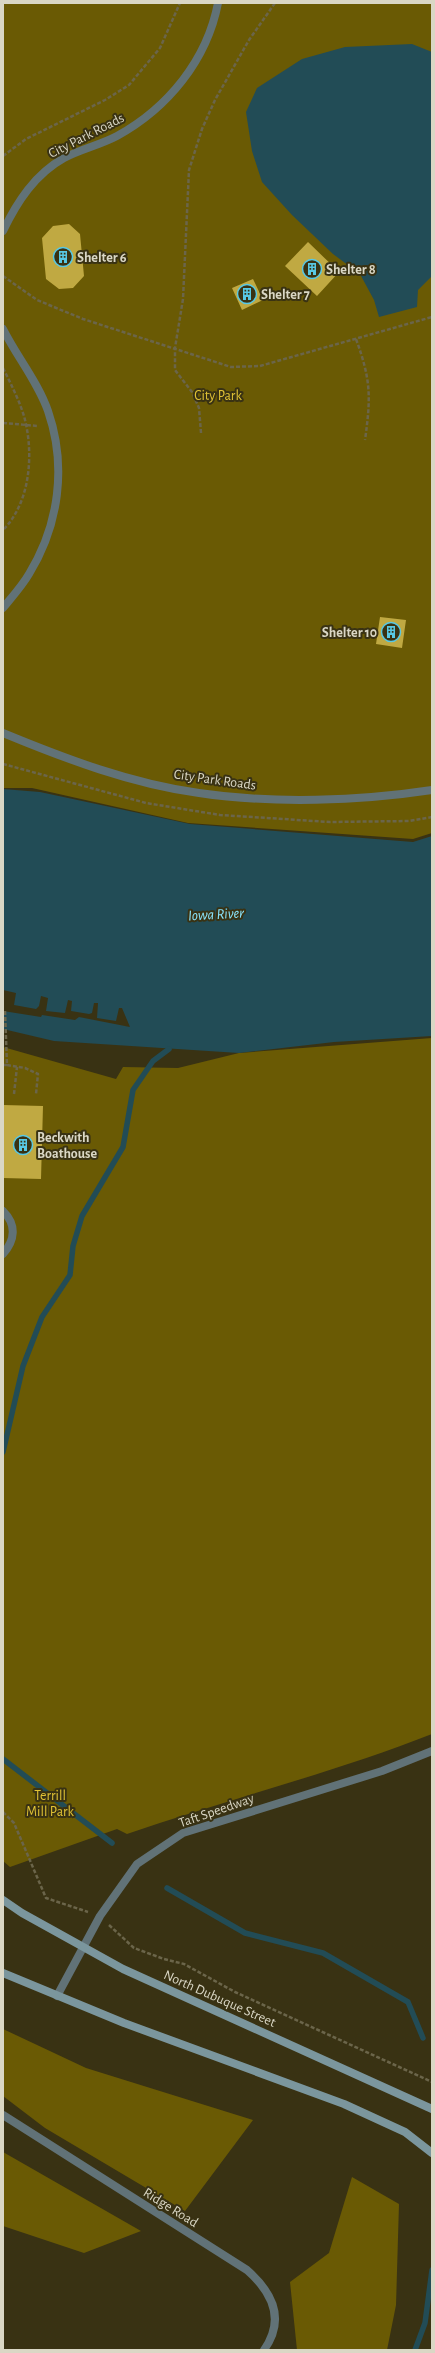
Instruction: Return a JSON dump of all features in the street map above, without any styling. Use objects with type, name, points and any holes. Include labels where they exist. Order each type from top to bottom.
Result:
[{"type":"main road","name":"North Dubuque Street","points":[[3,1900],[22,1914],[123,1969],[432,2109]]},
{"type":"main road","points":[[3,1973],[57,1996],[344,2104],[405,2132],[432,2152]]},
{"type":"street","name":"City Park Roads","points":[[3,231],[26,190],[43,172],[64,158],[117,136],[141,120],[164,101],[184,80],[203,50],[214,21],[218,3]]},
{"type":"street","points":[[3,329],[15,353],[35,383],[48,411],[56,441],[59,471],[57,502],[51,528],[41,552],[28,576],[3,608]]},
{"type":"street","name":"City Park Roads","points":[[3,733],[78,762],[138,780],[199,793],[258,799],[390,796],[432,790]]},
{"type":"street","points":[[3,1211],[12,1223],[13,1239],[3,1254]]},
{"type":"street","name":"Taft Speedway","points":[[57,1996],[100,1916],[137,1864],[183,1833],[382,1771],[432,1751]]},
{"type":"street","name":"Ridge Road","points":[[3,2116],[247,2270],[262,2284],[270,2296],[274,2312],[274,2328],[270,2342],[264,2350]]},
{"type":"path","points":[[3,156],[26,139],[105,100],[129,85],[160,48],[180,3]]},
{"type":"path","points":[[200,433],[199,408],[192,392],[175,370],[175,348],[184,299],[189,170],[202,129],[215,100],[249,40],[275,3]]},
{"type":"path","points":[[3,276],[37,300],[83,319],[230,367],[260,366],[432,317]]},
{"type":"path","points":[[356,339],[366,365],[371,401],[365,440]]},
{"type":"path","points":[[3,368],[15,392],[25,425],[30,452],[24,496],[9,524],[3,530]]},
{"type":"path","points":[[3,423],[52,427]]},
{"type":"path","points":[[5,1011],[7,1030],[7,1065]]},
{"type":"path","points":[[3,1065],[17,1066],[38,1074],[36,1094]]},
{"type":"path","points":[[14,1094],[17,1066]]},
{"type":"path","points":[[3,1812],[14,1823],[46,1898],[100,1916],[134,1948],[164,1959],[184,1964],[235,1992],[432,2082]]},
{"type":"green space","name":"City Park","points":[[3,3],[432,3],[432,833],[413,839],[188,823],[32,788],[3,788]]},
{"type":"green space","name":"Terrill Mill Park","points":[[432,1038],[432,1734],[319,1774],[127,1834],[117,1829],[10,1867],[3,1861],[3,1047],[116,1079],[123,1067],[178,1068],[239,1053]]},
{"type":"green space","points":[[3,2029],[86,2068],[253,2120],[185,2211],[45,2128],[3,2096]]},
{"type":"green space","points":[[3,2152],[141,2231],[84,2253],[3,2226]]},
{"type":"green space","points":[[352,2177],[399,2204],[396,2305],[387,2350],[297,2350],[290,2282],[329,2253]]},
{"type":"water","points":[[412,44],[432,52],[432,276],[418,290],[417,307],[379,317],[374,300],[360,274],[333,254],[292,215],[262,182],[252,151],[246,112],[257,88],[302,59],[345,47]]},
{"type":"water","name":"Iowa River","points":[[3,789],[40,792],[190,824],[413,842],[432,836],[432,1036],[334,1042],[239,1053],[54,1041],[3,1029]]},
{"type":"pier","points":[[3,990],[16,993],[14,1005],[36,1009],[39,1006],[41,996],[48,998],[46,1011],[65,1013],[68,1000],[72,1001],[71,1011],[89,1014],[92,1013],[94,1003],[98,1003],[97,1018],[116,1021],[119,1008],[122,1008],[130,1027],[79,1017],[75,1020],[42,1015],[41,1017],[3,1011]]},
{"type":"building","name":"Shelter 6","points":[[69,224],[80,234],[84,276],[73,288],[59,289],[46,279],[42,238],[53,226]]},
{"type":"building","name":"Shelter 8","points":[[308,242],[339,272],[317,296],[285,266]]},
{"type":"building","name":"Shelter 7","points":[[253,279],[263,300],[242,310],[232,288]]},
{"type":"building","name":"Shelter 10","points":[[380,617],[406,620],[402,648],[376,644]]},
{"type":"building","name":"Beckwith Boathouse","points":[[3,1105],[43,1106],[41,1179],[3,1178]]},
{"type":"waterway","points":[[3,1452],[23,1366],[42,1317],[70,1275],[73,1246],[82,1216],[123,1147],[133,1090],[153,1061],[169,1049]]},
{"type":"waterway","points":[[3,1759],[112,1843]]},
{"type":"waterway","points":[[167,1888],[245,1933],[323,1953],[408,2002],[423,2038]]},
{"type":"waterway","points":[[415,2350],[425,2323],[432,2270]]},
{"type":"place","name":"Shelter 6","points":[[63,257]]},
{"type":"place","name":"Shelter 8","points":[[312,269]]},
{"type":"place","name":"Shelter 7","points":[[247,294]]},
{"type":"place","name":"Shelter 10","points":[[391,632]]},
{"type":"place","name":"Beckwith Boathouse","points":[[23,1145]]}]
